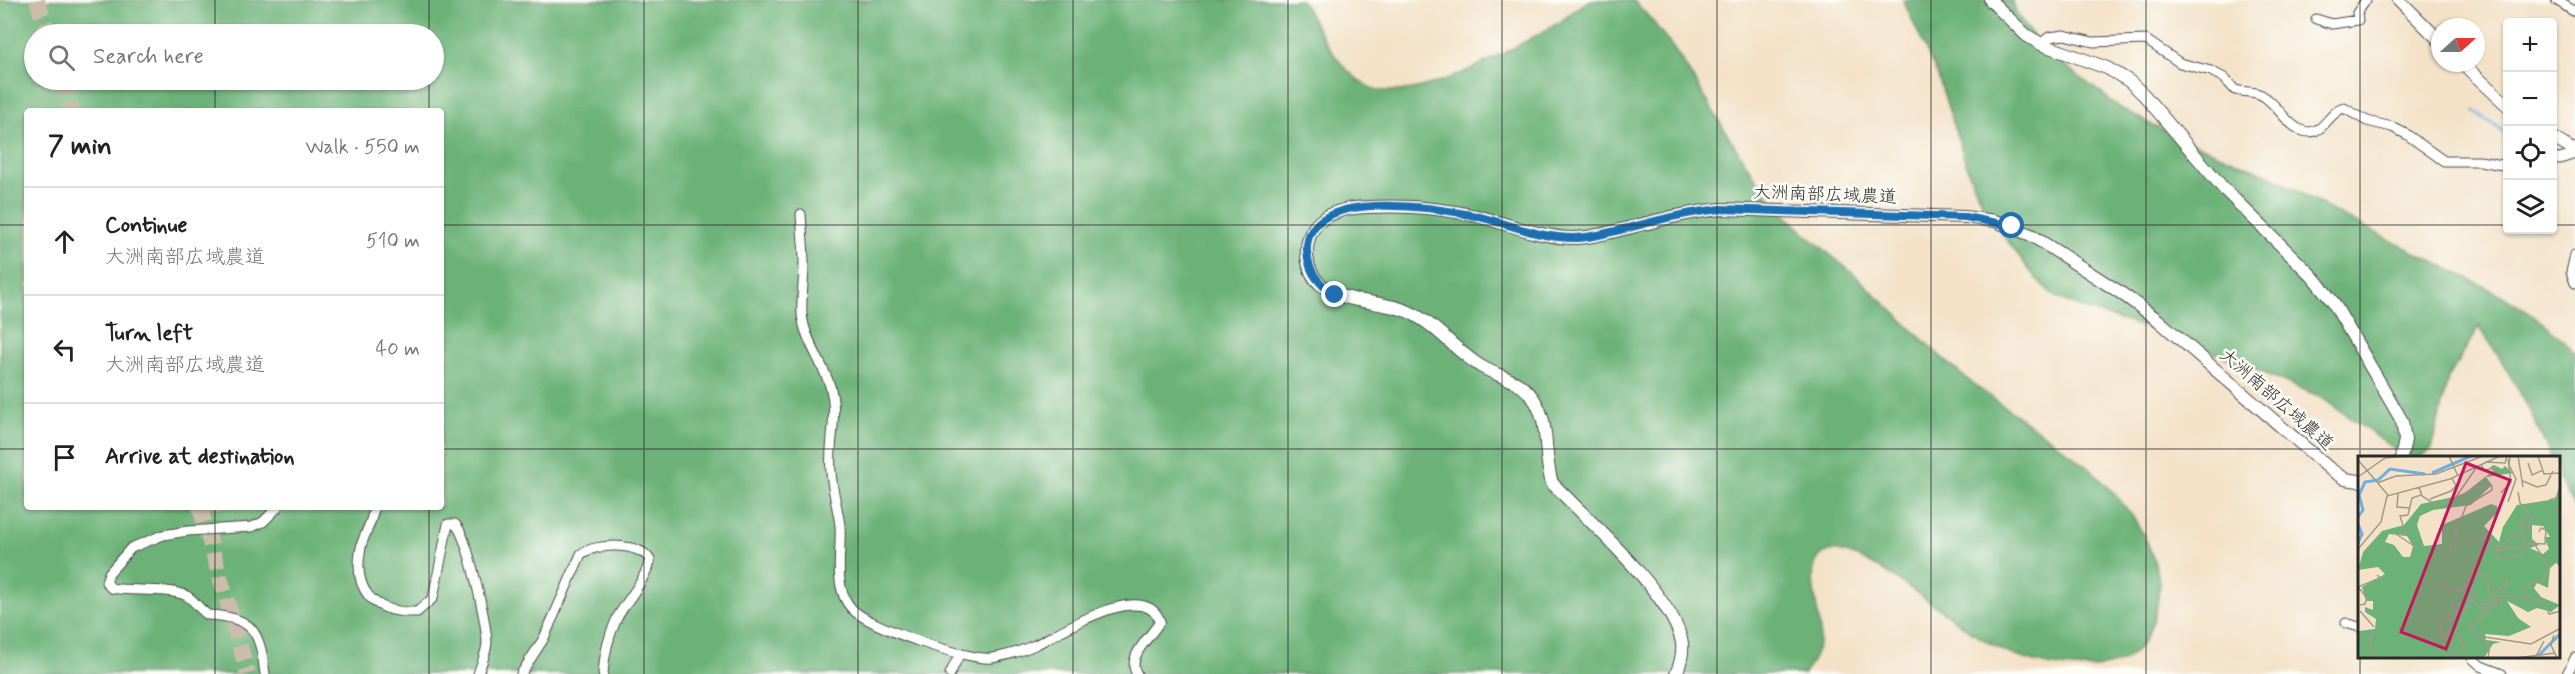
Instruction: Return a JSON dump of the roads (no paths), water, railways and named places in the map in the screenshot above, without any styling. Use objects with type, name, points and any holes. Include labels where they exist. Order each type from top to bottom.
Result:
[{"type":"street","points":[[1990,0],[2009,21],[2041,44],[2107,68],[2129,81],[2156,108],[2223,188],[2312,276],[2333,302],[2402,421],[2405,440],[2401,456]]},
{"type":"street","points":[[2316,19],[2332,24],[2358,20],[2357,13],[2366,0]]},
{"type":"street","points":[[2399,0],[2431,32]]},
{"type":"street","points":[[2556,0],[2575,12]]},
{"type":"street","points":[[2041,44],[2049,37],[2064,36],[2093,42],[2146,40],[2180,63],[2211,71],[2224,78],[2235,90],[2255,92],[2267,98],[2282,115],[2300,129],[2310,132],[2319,129],[2336,110],[2344,108],[2367,121],[2392,127],[2444,161],[2480,161],[2503,165]]},
{"type":"street","points":[[2472,72],[2503,101]]},
{"type":"street","points":[[2557,140],[2575,153]]},
{"type":"street","points":[[2557,159],[2575,153]]},
{"type":"street","name":"大洲南部広域農道","points":[[1676,674],[1681,658],[1682,643],[1675,624],[1651,586],[1552,483],[1547,467],[1545,423],[1539,407],[1529,392],[1516,382],[1483,368],[1466,357],[1420,317],[1401,309],[1335,295],[1317,282],[1308,265],[1306,243],[1314,225],[1328,215],[1345,209],[1403,206],[1476,216],[1525,230],[1576,238],[1693,212],[1721,209],[1965,217],[1995,221],[2031,235],[2121,293],[2158,320],[2330,469],[2345,479],[2358,481]]},
{"type":"street","points":[[801,214],[804,263],[802,316],[830,387],[835,420],[830,470],[840,526],[840,584],[846,603],[854,612],[872,621],[959,655],[988,659],[1011,655],[1037,644],[1073,623],[1114,608],[1136,605],[1151,608],[1156,612],[1160,621],[1134,661],[1134,671],[1137,674]]},
{"type":"street","points":[[2575,255],[2571,272],[2575,284]]},
{"type":"street","points":[[265,674],[258,637],[247,624],[231,616],[208,615],[188,597],[164,591],[130,591],[111,588],[106,582],[109,573],[131,548],[163,536],[188,531],[252,527],[263,522],[275,510]]},
{"type":"street","points":[[373,510],[362,545],[359,577],[366,596],[378,606],[406,613],[417,612],[426,607],[433,598],[448,524],[455,524],[460,528],[471,559],[487,644],[478,674]]},
{"type":"street","points":[[521,674],[544,638],[581,554],[590,547],[602,545],[637,549],[647,554],[650,560],[646,575],[618,617],[609,641],[603,674]]},
{"type":"street","points":[[2346,623],[2358,627]]},
{"type":"street","points":[[951,674],[959,655]]},
{"type":"street","points":[[2567,674],[2575,658]]},
{"type":"street","points":[[2474,659],[2481,666],[2502,674]]},
{"type":"waterway","points":[[2474,111],[2503,131]]},
{"type":"waterway","points":[[2557,152],[2567,153]]},
{"type":"tunnel","points":[[37,0],[45,24]]},
{"type":"tunnel","points":[[66,90],[72,108]]},
{"type":"tunnel","points":[[201,510],[248,674]]}]
